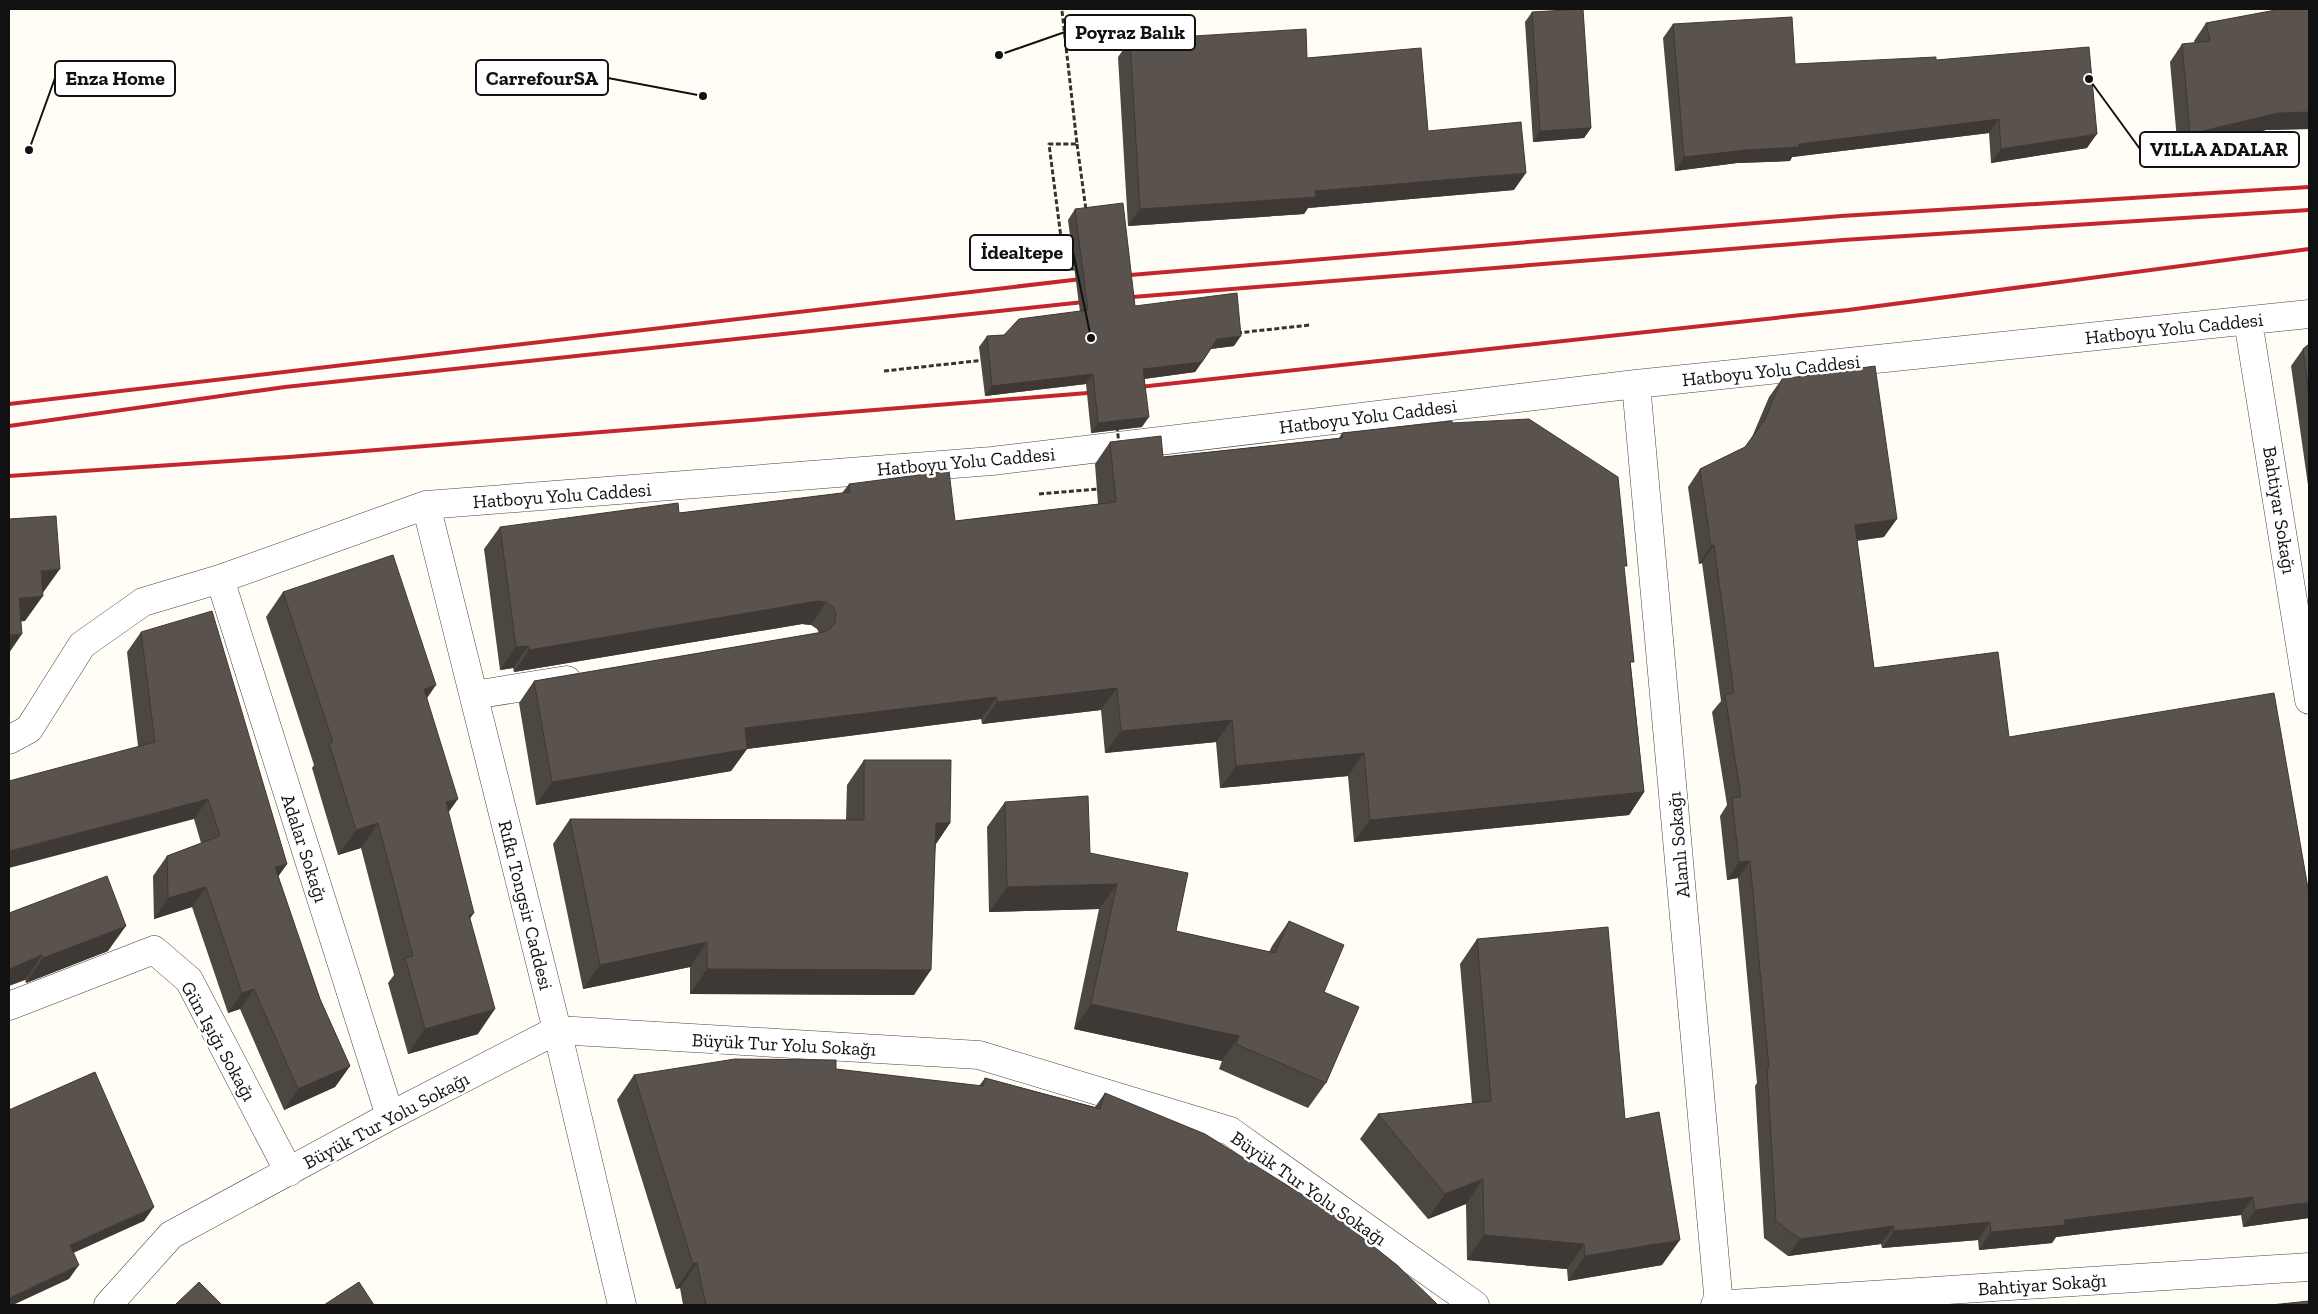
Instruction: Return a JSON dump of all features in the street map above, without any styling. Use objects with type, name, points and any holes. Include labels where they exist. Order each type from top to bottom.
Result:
[{"type":"street","name":"Hatboyu Yolu Caddesi","points":[[9,740],[29,729],[82,645],[143,602],[220,579],[426,505],[992,461],[1636,384],[2309,314]]},
{"type":"street","name":"Bahtiyar Sokağı","points":[[2248,320],[2306,649],[2309,700]]},
{"type":"street","name":"Alanlı Sokağı","points":[[1636,384],[1719,1305]]},
{"type":"street","name":"Rıfkı Tongsir Caddesi","points":[[426,505],[557,1030],[622,1305]]},
{"type":"street","name":"Adalar Sokağı","points":[[220,579],[390,1116]]},
{"type":"street","points":[[474,696],[591,676]]},
{"type":"street","name":"Gün Işığı Sokağı","points":[[9,1006],[154,950],[189,980],[289,1172]]},
{"type":"street","name":"Büyük Tur Yolu Sokağı","points":[[108,1305],[171,1234],[390,1116],[557,1030],[979,1055],[1230,1131],[1475,1305]]},
{"type":"street","name":"Bahtiyar Sokağı","points":[[1715,1305],[2309,1267]]},
{"type":"path","points":[[1062,11],[1087,217]]},
{"type":"path","points":[[1077,144],[1049,144],[1064,269],[1081,268]]},
{"type":"path","points":[[1233,333],[1310,325]]},
{"type":"path","points":[[884,371],[991,360]]},
{"type":"path","points":[[1117,421],[1120,449]]},
{"type":"path","points":[[1038,494],[1106,488]]},
{"type":"building","points":[[1583,9],[1591,128],[1540,131],[1532,12]]},
{"type":"building","points":[[2281,9],[2309,9],[2309,112],[2278,113],[2190,134],[2182,44],[2210,41],[2206,23]]},
{"type":"building","points":[[1792,17],[1795,64],[1936,57],[1936,60],[2089,47],[2097,134],[2001,149],[1999,119],[1799,144],[1799,147],[1746,150],[1684,157],[1673,24]]},
{"type":"building","points":[[1306,29],[1307,58],[1421,48],[1428,131],[1521,122],[1526,173],[1315,191],[1316,197],[1140,209],[1130,40]]},
{"type":"building","points":[[1123,203],[1135,306],[1237,293],[1241,336],[1217,339],[1202,362],[1143,369],[1149,417],[1098,423],[1093,374],[992,386],[987,336],[1004,335],[1019,319],[1088,310],[1075,209]]},
{"type":"building","points":[[2309,344],[2309,395],[2303,349]]},
{"type":"building","points":[[1875,366],[1897,519],[1855,525],[1874,668],[1998,652],[2009,737],[2274,693],[2309,894],[2309,1202],[2255,1210],[2253,1197],[2064,1220],[2065,1225],[1991,1232],[1990,1222],[1894,1231],[1894,1226],[1800,1239],[1776,1221],[1767,1068],[1769,1068],[1750,861],[1739,862],[1732,798],[1741,797],[1725,695],[1734,693],[1714,545],[1711,546],[1700,469],[1745,447],[1764,421],[1782,379]]},
{"type":"building","points":[[1529,419],[1618,477],[1627,566],[1624,566],[1634,662],[1630,662],[1644,792],[1370,820],[1364,753],[1236,766],[1232,720],[1121,731],[1117,688],[997,702],[997,697],[745,728],[747,749],[552,782],[534,681],[823,632],[830,629],[835,623],[836,614],[833,607],[826,602],[818,601],[529,650],[528,646],[516,647],[500,527],[678,503],[679,513],[850,492],[849,484],[949,471],[955,521],[1116,502],[1110,442],[1161,436],[1163,457],[1343,438],[1342,433],[1452,421],[1452,423]]},
{"type":"building","points":[[56,516],[60,569],[41,571],[43,596],[19,598],[22,634],[9,635],[9,519]]},
{"type":"building","points":[[393,555],[436,685],[424,689],[458,799],[446,802],[474,913],[469,915],[495,1009],[425,1029],[405,958],[413,956],[378,823],[356,830],[329,743],[333,742],[283,592]]},
{"type":"building","points":[[212,611],[287,864],[275,867],[320,999],[350,1066],[298,1089],[254,989],[242,993],[206,887],[168,898],[167,856],[220,836],[208,799],[9,851],[9,781],[155,742],[141,632]]},
{"type":"building","points":[[864,760],[951,760],[950,823],[936,823],[931,970],[707,969],[707,942],[600,965],[570,819],[864,820]]},
{"type":"building","points":[[1088,796],[1090,853],[1188,873],[1176,931],[1275,953],[1289,921],[1344,945],[1324,992],[1359,1007],[1326,1083],[1236,1044],[1239,1036],[1091,1004],[1117,884],[1007,887],[1005,802]]},
{"type":"building","points":[[107,876],[126,926],[43,958],[42,955],[9,969],[9,913]]},
{"type":"building","points":[[1608,927],[1625,1119],[1659,1112],[1680,1240],[1585,1256],[1584,1244],[1484,1235],[1483,1179],[1445,1194],[1378,1114],[1491,1101],[1477,939]]},
{"type":"building","points":[[735,1059],[836,1060],[836,1069],[983,1086],[985,1078],[1100,1109],[1105,1093],[1205,1134],[1330,1212],[1397,1265],[1438,1305],[706,1305],[697,1263],[693,1264],[634,1075]]},
{"type":"building","points":[[95,1072],[154,1207],[70,1245],[79,1265],[9,1298],[9,1110]]},
{"type":"building","points":[[199,1282],[222,1305],[175,1305]]},
{"type":"building","points":[[359,1282],[374,1305],[324,1305]]},
{"type":"building","points":[[2309,1301],[2309,1305],[2271,1305]]},
{"type":"railway","points":[[1118,276],[1841,216],[2309,187]]},
{"type":"railway","points":[[1120,298],[1843,240],[2309,210]]},
{"type":"railway","points":[[1130,388],[1848,310],[2309,249]]},
{"type":"railway","points":[[9,404],[1090,278]]},
{"type":"railway","points":[[9,426],[285,387],[1093,301]]},
{"type":"railway","points":[[9,476],[289,457],[1100,392]]},
{"type":"place","name":"Poyraz Balık","points":[[999,55]]},
{"type":"place","name":"VILLA ADALAR","points":[[2089,79]]},
{"type":"place","name":"CarrefourSA","points":[[703,96]]},
{"type":"place","name":"Enza Home","points":[[29,150]]},
{"type":"place","name":"İdealtepe","points":[[1091,338]]}]
